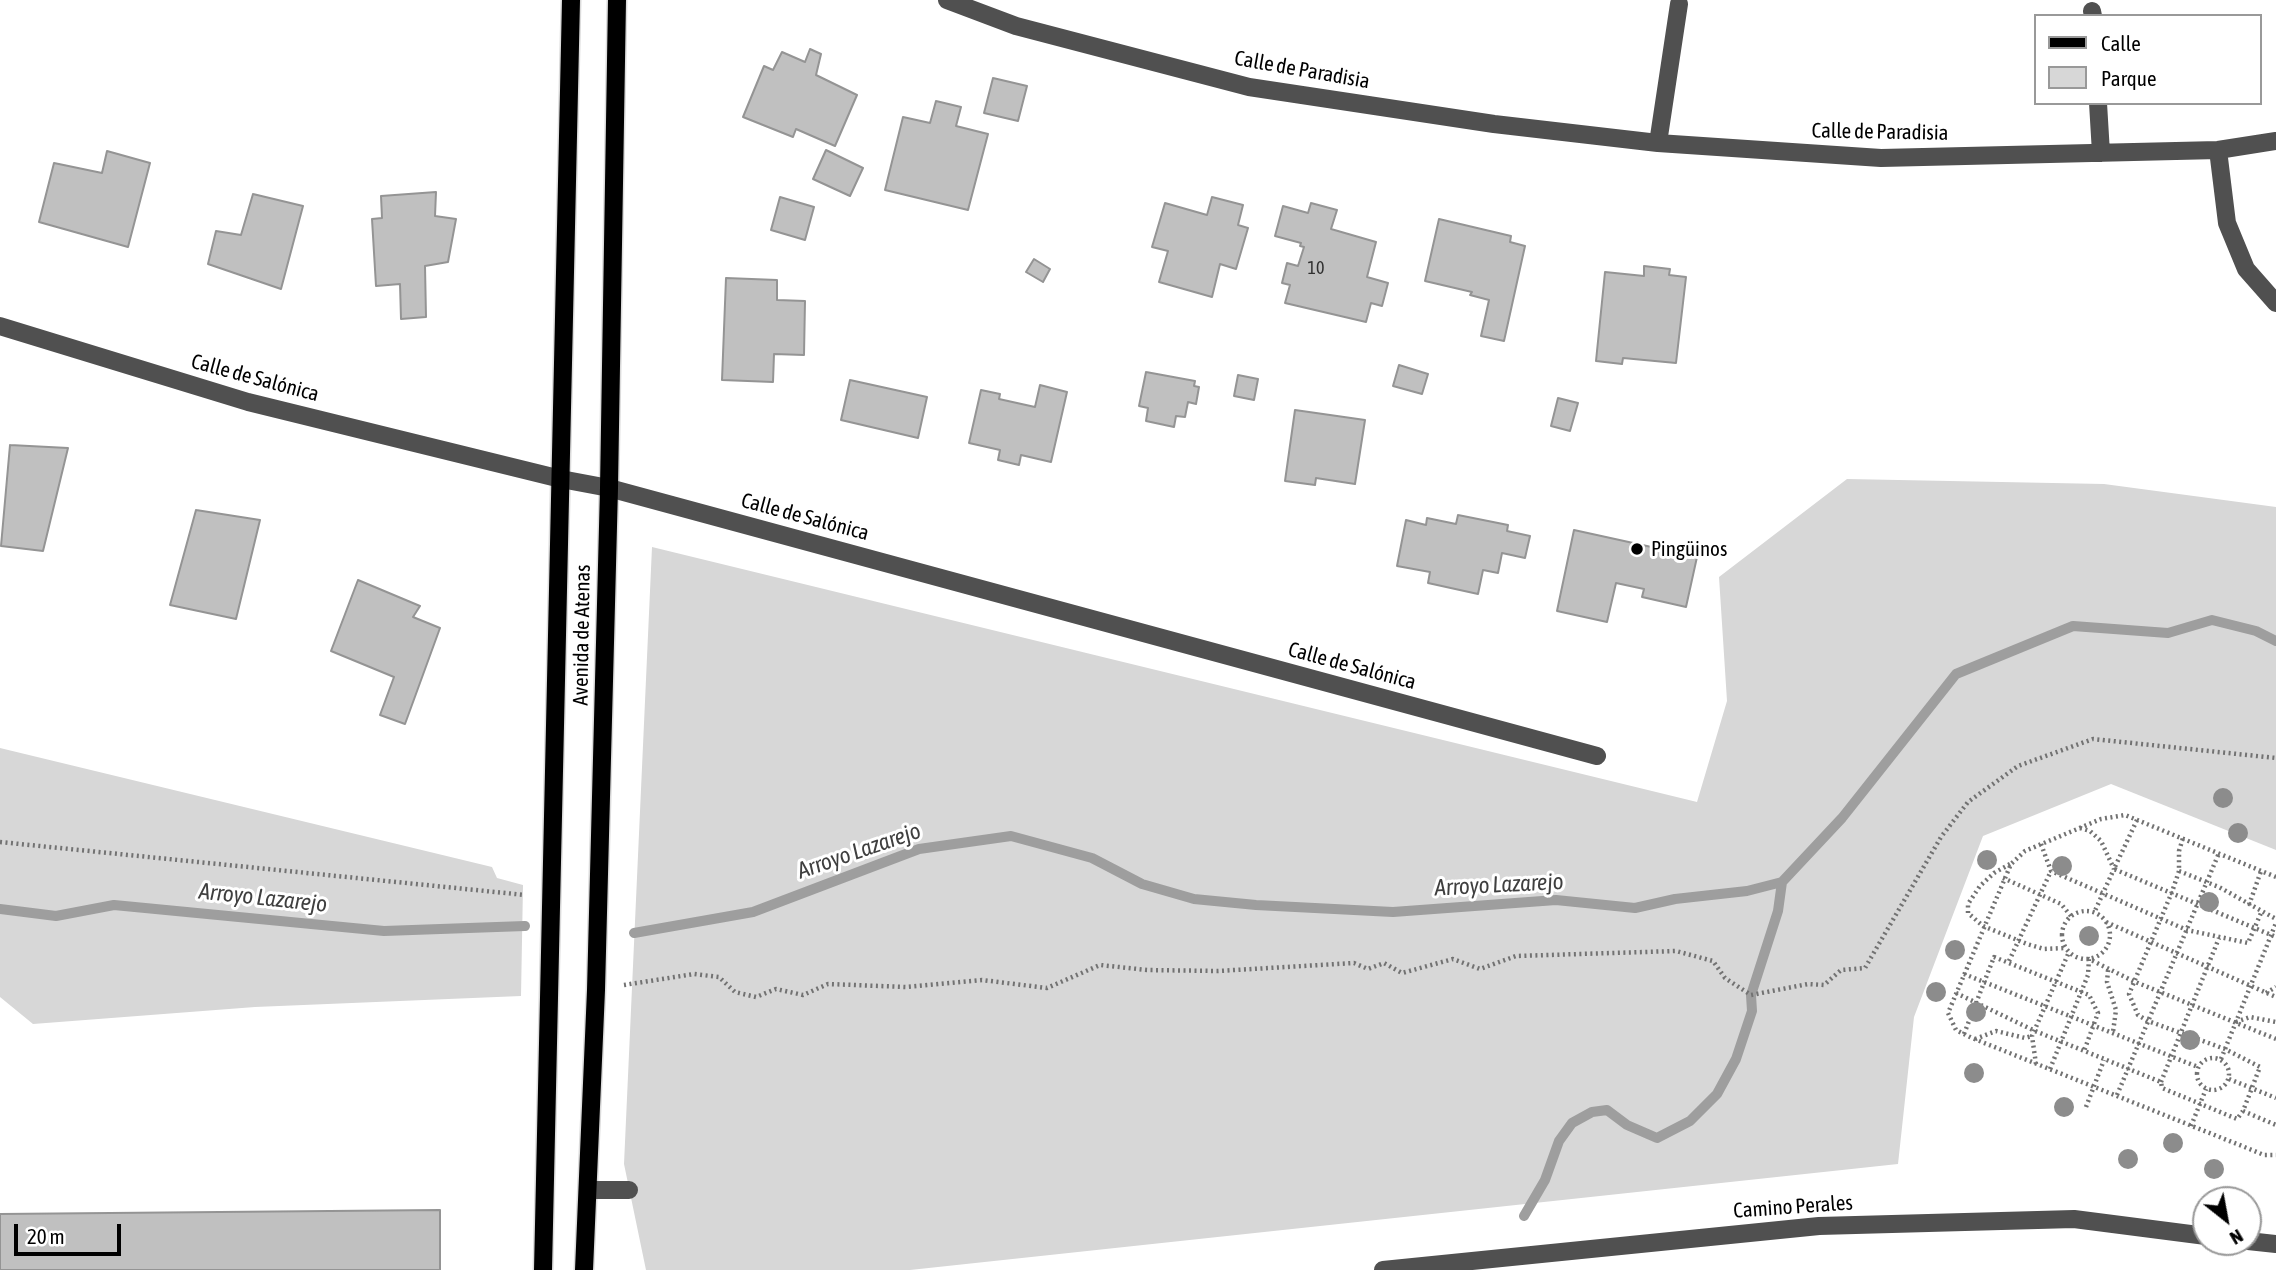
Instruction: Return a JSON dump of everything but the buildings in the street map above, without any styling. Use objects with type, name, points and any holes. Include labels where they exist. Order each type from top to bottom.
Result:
[{"type":"main road","name":"Avenida de Atenas","points":[[543,1270],[571,0]]},
{"type":"main road","name":"Avenida de Atenas","points":[[584,1270],[596,990],[609,488],[617,0]]},
{"type":"street","name":"Calle de Paradisia","points":[[947,0],[1016,26],[1248,87],[1494,124],[1658,143],[1881,158],[2218,150],[2276,141]]},
{"type":"street","points":[[1658,143],[1679,4]]},
{"type":"street","points":[[2098,105],[2101,153]]},
{"type":"street","points":[[2218,150],[2227,223],[2246,269],[2276,303]]},
{"type":"street","name":"Calle de Salónica","points":[[0,326],[248,402],[561,479],[609,488],[1597,756]]},
{"type":"street","points":[[587,1191],[629,1190]]},
{"type":"street","name":"Camino Perales","points":[[1383,1270],[1819,1226],[2074,1219],[2192,1234]]},
{"type":"path","points":[[596,990],[694,974],[719,977],[735,992],[756,997],[776,989],[803,995],[828,984],[906,987],[982,980],[1047,988],[1100,965],[1147,970],[1218,971],[1354,963],[1368,969],[1384,963],[1402,973],[1453,959],[1480,969],[1516,956],[1676,951],[1713,961],[1725,978],[1751,995],[1808,984],[1824,985],[1841,970],[1866,968],[1941,837],[1968,802],[2018,766],[2093,739],[2276,758]]},
{"type":"path","points":[[2276,877],[2120,814],[2025,851],[2011,864],[1994,873],[1968,904],[1968,913],[1983,926],[2044,949],[2067,950],[2133,981],[2276,1039]]},
{"type":"path","points":[[2094,913],[2137,820]]},
{"type":"path","points":[[2079,828],[2090,831],[2101,841],[2114,869],[2274,936]]},
{"type":"path","points":[[2183,838],[2179,851],[2179,871],[2172,892],[2129,993],[2138,1015],[2148,1021],[2181,1033],[2225,1049],[2260,1067],[2243,1111],[2237,1119],[2162,1088],[2161,1082],[2171,1056],[2181,1033],[2209,968],[2219,939]]},
{"type":"path","points":[[0,842],[550,897]]},
{"type":"path","points":[[2041,845],[2051,871],[2187,930],[2219,939],[2248,943],[2261,913]]},
{"type":"path","points":[[2117,1095],[2219,853]]},
{"type":"path","points":[[2011,864],[1948,1013],[1950,1022],[1964,1034],[2036,1064],[2264,1155],[2276,1155]]},
{"type":"path","points":[[2009,961],[2051,871]]},
{"type":"path","points":[[2179,871],[2207,881],[2276,921],[2274,936],[2249,986],[2221,1059]]},
{"type":"path","points":[[2249,905],[2261,871]]},
{"type":"path","points":[[2003,878],[2061,904],[2071,916]]},
{"type":"path","points":[[2036,1064],[2034,1034],[2067,950],[2062,929],[2071,916],[2078,912],[2094,913],[2106,922],[2276,997]]},
{"type":"path","points":[[2088,959],[2107,946],[2110,938],[2106,922]]},
{"type":"path","points":[[1964,1034],[1994,957],[2089,995],[2098,1013],[2084,1051]]},
{"type":"path","points":[[2050,1069],[2088,975],[2088,959]]},
{"type":"path","points":[[2108,970],[2107,982],[2116,1010],[2113,1032]]},
{"type":"path","points":[[1964,974],[2198,1067]]},
{"type":"path","points":[[2266,993],[2276,987]]},
{"type":"path","points":[[1956,993],[2034,1034],[2161,1082]]},
{"type":"path","points":[[2235,1023],[2250,1017],[2276,1022]]},
{"type":"path","points":[[1975,1039],[1996,1031],[2025,1038],[2034,1034]]},
{"type":"path","points":[[2086,1107],[2104,1059]]},
{"type":"path","points":[[2205,1059],[2221,1059],[2229,1068],[2229,1079],[2217,1090],[2206,1089],[2199,1082],[2198,1067],[2205,1059]]},
{"type":"path","points":[[2229,1079],[2276,1098]]},
{"type":"path","points":[[2191,1126],[2206,1089]]},
{"type":"path","points":[[2243,1111],[2276,1125]]},
{"type":"green space","points":[[1847,479],[2104,484],[2276,507],[2276,850],[2111,784],[1983,836],[1914,1017],[1898,1164],[910,1270],[646,1270],[624,1164],[652,547],[1697,802],[1727,701],[1719,577]]},
{"type":"green space","points":[[0,748],[492,867],[497,878],[523,885],[521,996],[255,1007],[33,1024],[0,997]]},
{"type":"waterway","name":"Arroyo Lazarejo","points":[[634,933],[753,912],[919,849],[1011,836],[1092,858],[1142,884],[1194,899],[1256,905],[1393,912],[1556,900],[1635,908],[1675,899],[1747,891],[1782,882],[1842,818],[1956,674],[2073,626],[2168,633],[2212,620],[2256,631],[2276,641]]},
{"type":"waterway","points":[[1524,1216],[1545,1180],[1559,1141],[1572,1123],[1592,1112],[1607,1110],[1627,1125],[1657,1138],[1690,1121],[1717,1094],[1736,1059],[1752,1011],[1751,995],[1778,911],[1782,882]]},
{"type":"waterway","name":"Arroyo Lazarejo","points":[[0,909],[56,916],[114,905],[384,931],[525,926]]},
{"type":"place","name":"Pingüinos","points":[[1637,549]]}]
